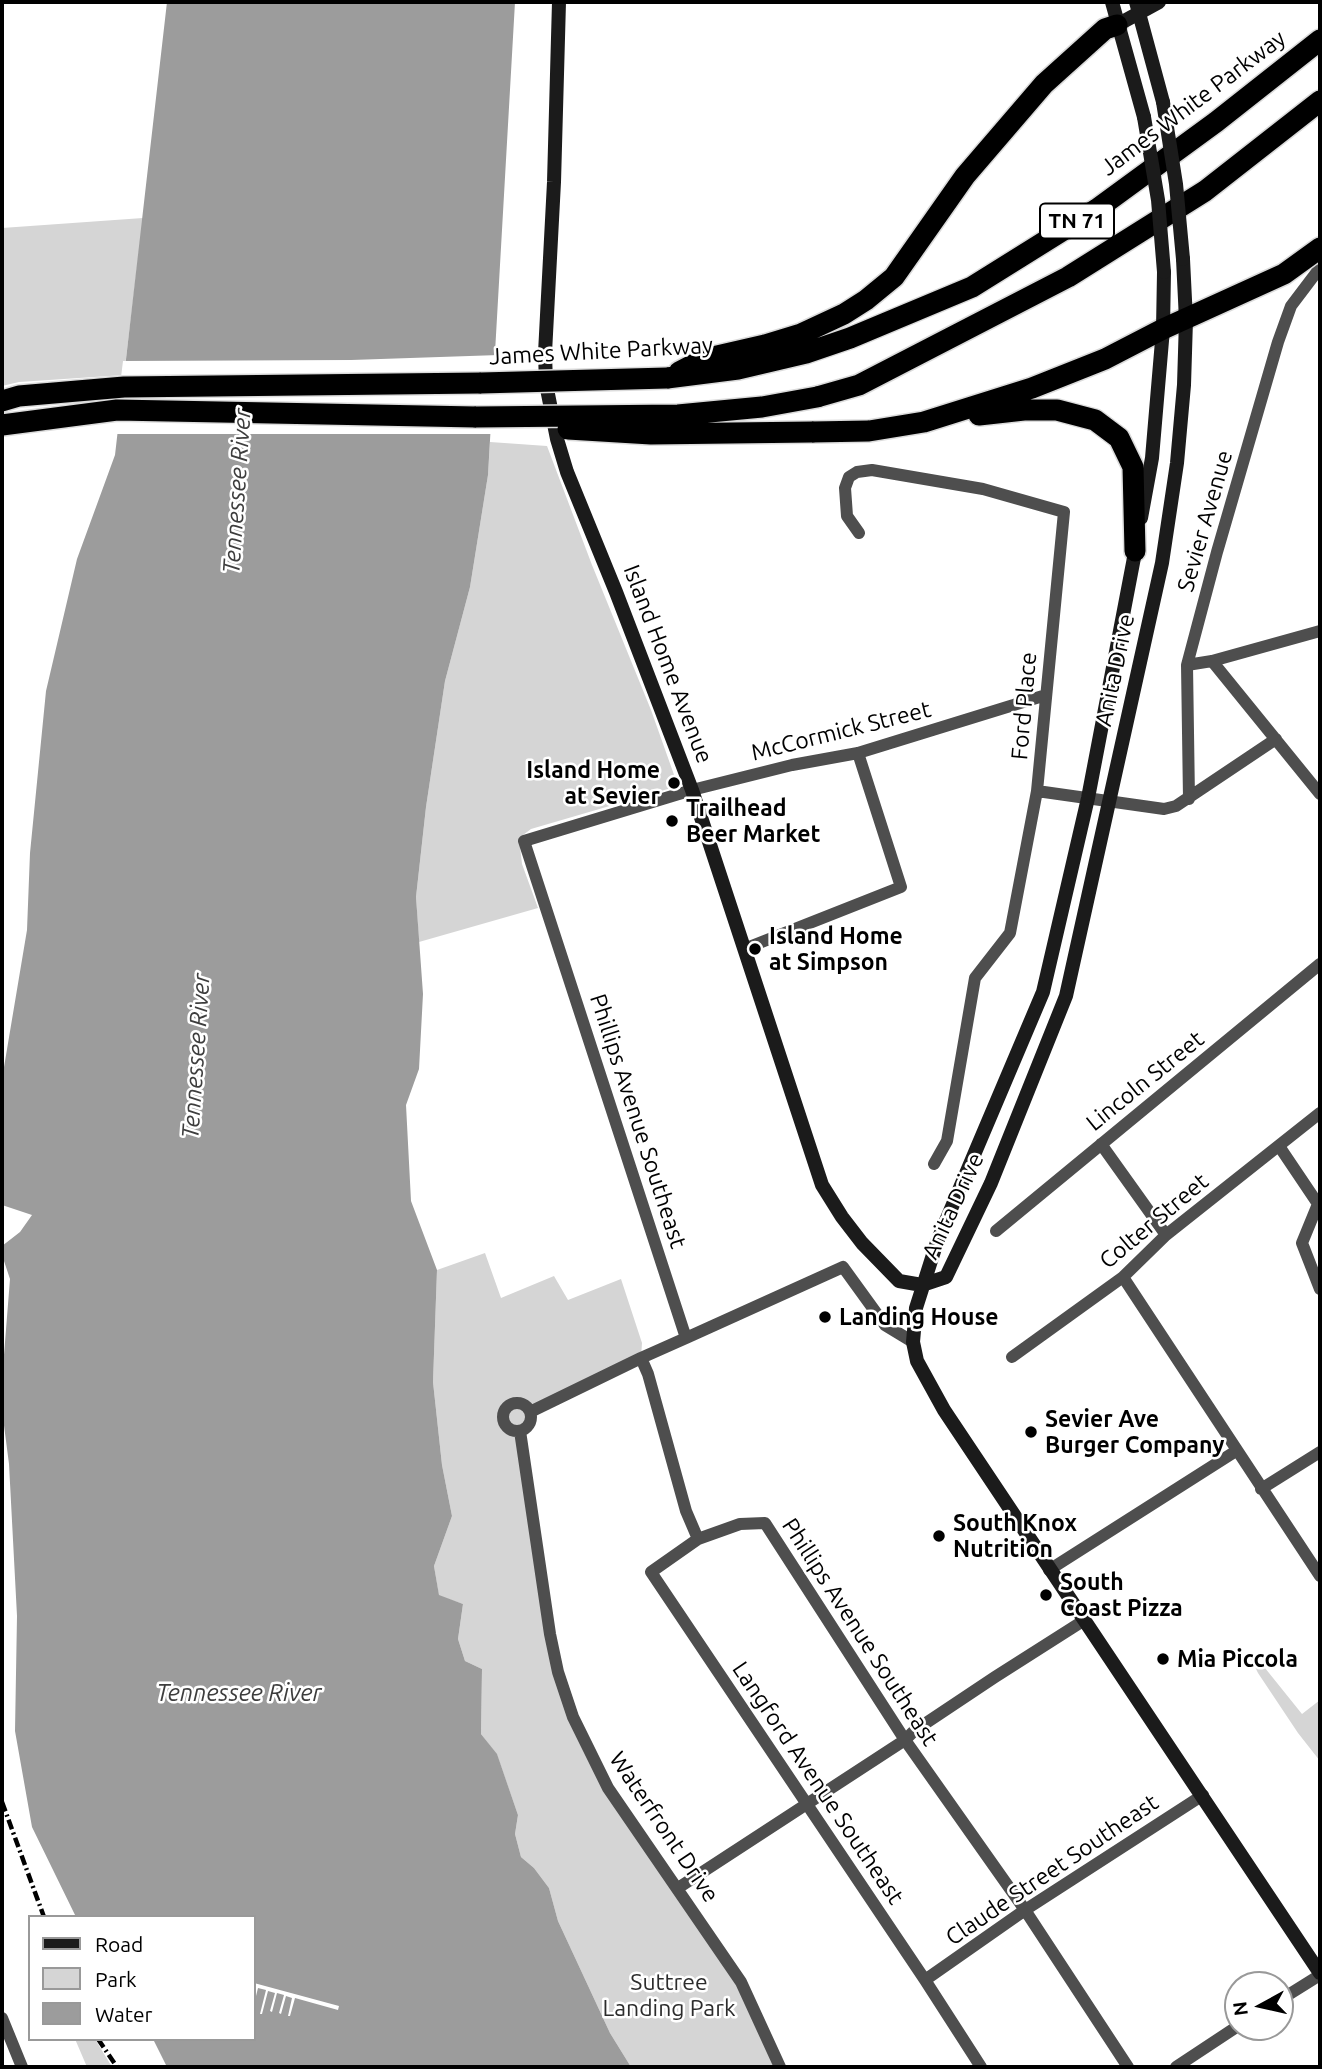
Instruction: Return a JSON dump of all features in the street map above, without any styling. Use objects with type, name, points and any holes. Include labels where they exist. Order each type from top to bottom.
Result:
[{"type":"highway","points":[[803,344],[894,277],[965,176],[1044,84],[1105,29],[1117,25]]},
{"type":"highway","name":"James White Parkway","points":[[2,401],[124,387],[626,381],[667,378],[704,359],[765,345],[803,344],[850,338],[972,287],[1097,209],[1216,122],[1320,40]]},
{"type":"highway","name":"TN 71","points":[[2,425],[117,410],[476,417],[678,415],[762,407],[817,397],[859,384],[1068,277],[1205,191],[1320,101]]},
{"type":"highway","points":[[924,422],[1032,388],[1105,359],[1163,328],[1284,274],[1320,248]]},
{"type":"highway","points":[[476,417],[547,427],[651,434],[869,431],[1024,410],[1057,410],[1095,420],[1119,438],[1133,467],[1135,551]]},
{"type":"main road","name":"Island Home Avenue","points":[[559,2],[554,182],[544,353],[550,409],[567,472],[692,790],[822,1185],[862,1243],[900,1281],[922,1285]]},
{"type":"main road","name":"Anita Drive","points":[[922,1285],[937,1242],[1044,992],[1088,798],[1152,458],[1163,328],[1164,272],[1158,200],[1144,117],[1112,2]]},
{"type":"main road","points":[[1117,25],[1137,7],[1159,2]]},
{"type":"main road","name":"Anita Drive","points":[[922,1285],[946,1276],[991,1184],[1066,996],[1162,563],[1177,463],[1186,320],[1176,184],[1163,102],[1137,7]]},
{"type":"main road","points":[[922,1285],[913,1324],[913,1342],[926,1382],[1320,1974]]},
{"type":"street","name":"Sevier Avenue","points":[[1189,799],[1187,664],[1278,342],[1291,306],[1320,270]]},
{"type":"street","name":"Ford Place","points":[[859,533],[847,516],[845,488],[849,477],[857,472],[872,470],[983,489],[1064,512],[1037,791],[1010,933],[975,978],[947,1141],[934,1164]]},
{"type":"street","points":[[1187,664],[1212,661],[1320,631]]},
{"type":"street","points":[[1212,661],[1320,794]]},
{"type":"street","name":"McCormick Street","points":[[524,841],[692,790],[792,765],[858,753],[1046,695]]},
{"type":"street","points":[[1037,791],[1164,809],[1189,799],[1276,739]]},
{"type":"street","points":[[744,949],[901,887],[858,753]]},
{"type":"street","name":"Phillips Avenue Southeast","points":[[524,841],[686,1338]]},
{"type":"street","name":"Lincoln Street","points":[[996,1231],[1320,964]]},
{"type":"street","name":"Colter Street","points":[[1012,1357],[1123,1277],[1166,1235],[1320,1113]]},
{"type":"street","points":[[1101,1144],[1166,1235]]},
{"type":"street","points":[[1279,1146],[1319,1204],[1302,1242],[1320,1289]]},
{"type":"street","points":[[698,1539],[686,1511],[648,1374],[641,1358],[843,1267],[885,1325],[913,1342]]},
{"type":"street","points":[[1123,1277],[1320,1576]]},
{"type":"street","name":"Waterfront Drive","points":[[641,1358],[530,1412],[521,1404],[512,1404],[503,1418],[507,1426],[520,1431],[547,1616],[564,1692],[584,1742],[608,1788],[741,1982],[780,2067]]},
{"type":"street","points":[[520,1431],[528,1426],[530,1412]]},
{"type":"street","points":[[1049,1570],[1236,1451]]},
{"type":"street","points":[[1261,1489],[1320,1452]]},
{"type":"street","name":"Phillips Avenue Southeast","points":[[698,1539],[740,1524],[765,1524],[905,1740],[1025,1910],[1128,2067]]},
{"type":"street","name":"Langford Avenue Southeast","points":[[698,1539],[651,1572],[981,2067]]},
{"type":"street","points":[[678,1888],[1083,1621]]},
{"type":"street","name":"Claude Street Southeast","points":[[925,1980],[1025,1910],[1203,1796]]},
{"type":"street","points":[[1294,1991],[1320,1974]]},
{"type":"street","points":[[2,2018],[22,2067]]},
{"type":"street","points":[[1176,2067],[1224,2035]]},
{"type":"green space","points":[[143,218],[124,375],[19,382],[2,386],[2,228]]},
{"type":"green space","points":[[490,442],[547,446],[651,710],[678,786],[531,829],[519,838],[522,864],[538,908],[419,942],[416,897],[426,807],[445,681],[470,587],[488,475]]},
{"type":"green space","name":"Suttree Landing Park","points":[[485,1253],[501,1298],[554,1276],[568,1300],[621,1279],[642,1343],[641,1358],[531,1417],[525,1429],[550,1634],[595,1764],[728,1960],[780,2067],[631,2067],[610,2033],[558,1921],[549,1888],[534,1868],[521,1857],[515,1834],[518,1815],[497,1755],[481,1734],[482,1669],[465,1661],[458,1639],[463,1604],[439,1596],[434,1566],[452,1516],[442,1465],[433,1382],[437,1270]]},
{"type":"green space","points":[[1248,1653],[1265,1668],[1302,1714],[1320,1700],[1320,1761],[1258,1673]]},
{"type":"green space","points":[[76,2041],[96,2041],[112,2067],[87,2067]]},
{"type":"water","name":"Tennessee River","points":[[167,2],[515,2],[488,475],[470,587],[445,681],[416,897],[423,994],[419,1069],[406,1105],[411,1201],[437,1270],[433,1382],[442,1465],[452,1516],[434,1566],[439,1595],[463,1604],[458,1639],[465,1661],[482,1669],[481,1734],[497,1754],[518,1815],[515,1834],[521,1857],[534,1868],[549,1888],[558,1921],[610,2033],[631,2067],[167,2067],[154,2041],[256,2041],[256,1915],[75,1915],[32,1827],[15,1731],[17,1616],[9,1464],[2,1410],[10,1279],[2,1255],[2,1246],[20,1232],[32,1215],[2,1205],[2,1079],[27,930],[30,853],[46,691],[77,559],[115,455]]},
{"type":"pier","points":[[499,355],[494,434],[114,434],[123,361],[351,360]]},
{"type":"pier","points":[[256,1984],[339,2006],[338,2010],[295,1998],[288,2016],[292,1998],[286,1996],[281,2014],[279,2013],[284,1995],[277,1993],[272,2012],[270,2011],[275,1993],[268,1991],[260,2014],[266,1990],[258,1988],[256,1996]]},
{"type":"railway","points":[[2,1802],[43,1915]]},
{"type":"railway","points":[[99,2041],[117,2067]]},
{"type":"place","name":"Island Home at Sevier","points":[[674,783]]},
{"type":"place","name":"Trailhead Beer Market","points":[[672,821]]},
{"type":"place","name":"Island Home at Simpson","points":[[755,949]]},
{"type":"place","name":"Landing House","points":[[825,1317]]},
{"type":"place","name":"Sevier Ave Burger Company","points":[[1031,1432]]},
{"type":"place","name":"South Knox Nutrition","points":[[939,1536]]},
{"type":"place","name":"South Coast Pizza","points":[[1046,1595]]},
{"type":"place","name":"Mia Piccola","points":[[1163,1659]]}]
